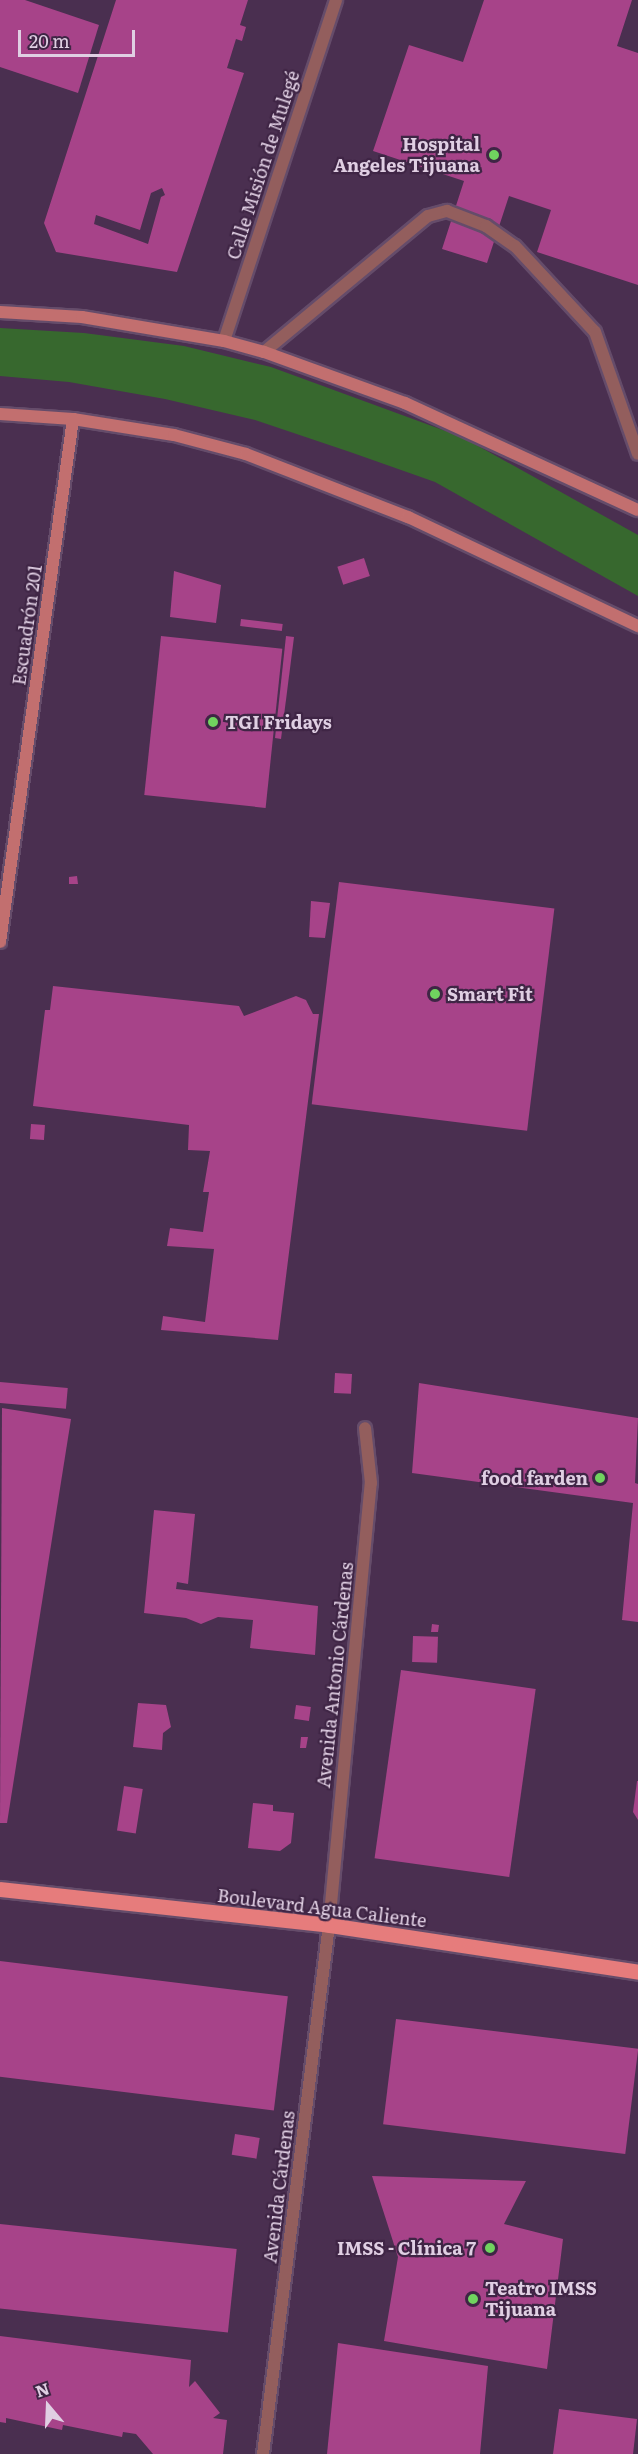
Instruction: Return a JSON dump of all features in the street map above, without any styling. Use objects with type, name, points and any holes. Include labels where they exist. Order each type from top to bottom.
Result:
[{"type":"main road","points":[[0,312],[82,317],[225,341],[264,352],[405,403],[638,510]]},
{"type":"main road","points":[[0,414],[73,419],[174,435],[246,454],[408,517],[638,626]]},
{"type":"main road","name":"Escuadrón 201","points":[[0,942],[73,419]]},
{"type":"main road","name":"Boulevard Agua Caliente","points":[[0,1889],[330,1925],[638,1972]]},
{"type":"street","name":"Calle Misión de Mulegé","points":[[225,341],[336,0]]},
{"type":"street","points":[[264,352],[428,216],[447,211],[486,226],[515,246],[595,332],[638,454]]},
{"type":"street","name":"Avenida Antonio Cárdenas","points":[[330,1925],[371,1483],[365,1428]]},
{"type":"street","name":"Avenida Cárdenas","points":[[263,2454],[330,1925]]},
{"type":"green space","points":[[0,328],[84,333],[184,346],[271,367],[462,437],[638,535],[638,596],[435,482],[350,452],[255,420],[165,399],[69,382],[0,376]]},
{"type":"building","points":[[0,0],[25,0],[99,25],[78,93],[0,67]]},
{"type":"building","points":[[116,0],[248,0],[240,25],[246,27],[242,41],[236,39],[227,68],[244,73],[177,272],[56,252],[44,223]],"holes":[[[162,188],[165,195],[161,197],[148,244],[94,224],[96,215],[140,230],[151,193]]]},
{"type":"building","points":[[484,0],[632,0],[617,46],[638,53],[638,285],[537,252],[551,210],[509,196],[487,263],[442,249],[464,181],[373,151],[409,45],[463,62]]},
{"type":"building","points":[[364,558],[370,576],[343,585],[337,567]]},
{"type":"building","points":[[174,571],[221,585],[216,623],[170,617]]},
{"type":"building","points":[[241,619],[283,624],[282,631],[240,626]]},
{"type":"building","name":"TGI Fridays","points":[[161,636],[282,649],[266,808],[144,795]]},
{"type":"building","points":[[286,636],[294,637],[281,739],[275,738]]},
{"type":"building","points":[[77,876],[78,884],[69,884],[69,877]]},
{"type":"building","name":"Smart Fit","points":[[339,882],[554,908],[527,1131],[312,1104]]},
{"type":"building","points":[[311,901],[330,903],[325,938],[309,937]]},
{"type":"building","points":[[53,986],[239,1006],[244,1016],[296,996],[306,1000],[313,1014],[319,1014],[278,1340],[161,1330],[163,1316],[205,1322],[214,1249],[167,1246],[170,1228],[203,1232],[209,1192],[203,1192],[210,1151],[188,1150],[189,1125],[33,1106],[45,1010],[50,1010]]},
{"type":"building","points":[[31,1124],[45,1125],[44,1140],[30,1139]]},
{"type":"building","points":[[335,1373],[352,1374],[351,1394],[334,1393]]},
{"type":"building","points":[[0,1382],[68,1388],[66,1409],[0,1403]]},
{"type":"building","points":[[419,1383],[638,1418],[635,1483],[638,1484],[638,1622],[622,1620],[633,1503],[412,1473]]},
{"type":"building","points":[[2,1408],[71,1419],[7,1823],[0,1823]]},
{"type":"building","points":[[154,1510],[195,1514],[188,1584],[177,1582],[176,1589],[318,1606],[315,1655],[250,1648],[253,1620],[218,1617],[201,1624],[186,1618],[144,1613]]},
{"type":"building","points":[[432,1624],[439,1625],[438,1632],[431,1632]]},
{"type":"building","points":[[413,1636],[438,1637],[437,1663],[412,1662]]},
{"type":"building","points":[[401,1670],[536,1689],[509,1877],[375,1858]]},
{"type":"building","points":[[138,1703],[166,1705],[171,1727],[163,1733],[162,1750],[133,1747]]},
{"type":"building","points":[[296,1705],[311,1707],[309,1721],[294,1719]]},
{"type":"building","points":[[301,1737],[308,1737],[306,1748],[300,1748]]},
{"type":"building","points":[[638,1781],[638,1820],[633,1812]]},
{"type":"building","points":[[124,1786],[143,1789],[136,1833],[117,1830]]},
{"type":"building","points":[[253,1803],[273,1805],[273,1811],[294,1813],[291,1843],[280,1851],[248,1848]]},
{"type":"building","points":[[0,1961],[288,1996],[274,2110],[0,2077]]},
{"type":"building","points":[[396,2019],[638,2049],[625,2154],[383,2124]]},
{"type":"building","points":[[235,2134],[260,2138],[256,2159],[232,2155]]},
{"type":"building","name":"Teatro IMSS Tijuana","points":[[372,2176],[526,2181],[504,2224],[563,2239],[547,2369],[384,2341],[398,2257]]},
{"type":"building","points":[[0,2224],[237,2249],[228,2332],[0,2308]]},
{"type":"building","points":[[0,2336],[191,2360],[189,2387],[195,2381],[220,2413],[213,2418],[227,2420],[223,2454],[153,2454],[136,2434],[123,2432],[122,2437],[63,2425],[62,2430],[6,2418],[6,2423],[0,2422]]},
{"type":"building","points":[[338,2343],[488,2366],[480,2454],[327,2454]]},
{"type":"building","points":[[559,2409],[637,2419],[633,2454],[553,2454]]},
{"type":"place","name":"Hospital Angeles Tijuana","points":[[494,155]]},
{"type":"place","name":"TGI Fridays","points":[[213,722]]},
{"type":"place","name":"Smart Fit","points":[[435,994]]},
{"type":"place","name":"food farden","points":[[600,1478]]},
{"type":"place","name":"IMSS - Clínica 7","points":[[490,2248]]},
{"type":"place","name":"Teatro IMSS Tijuana","points":[[473,2299]]}]
